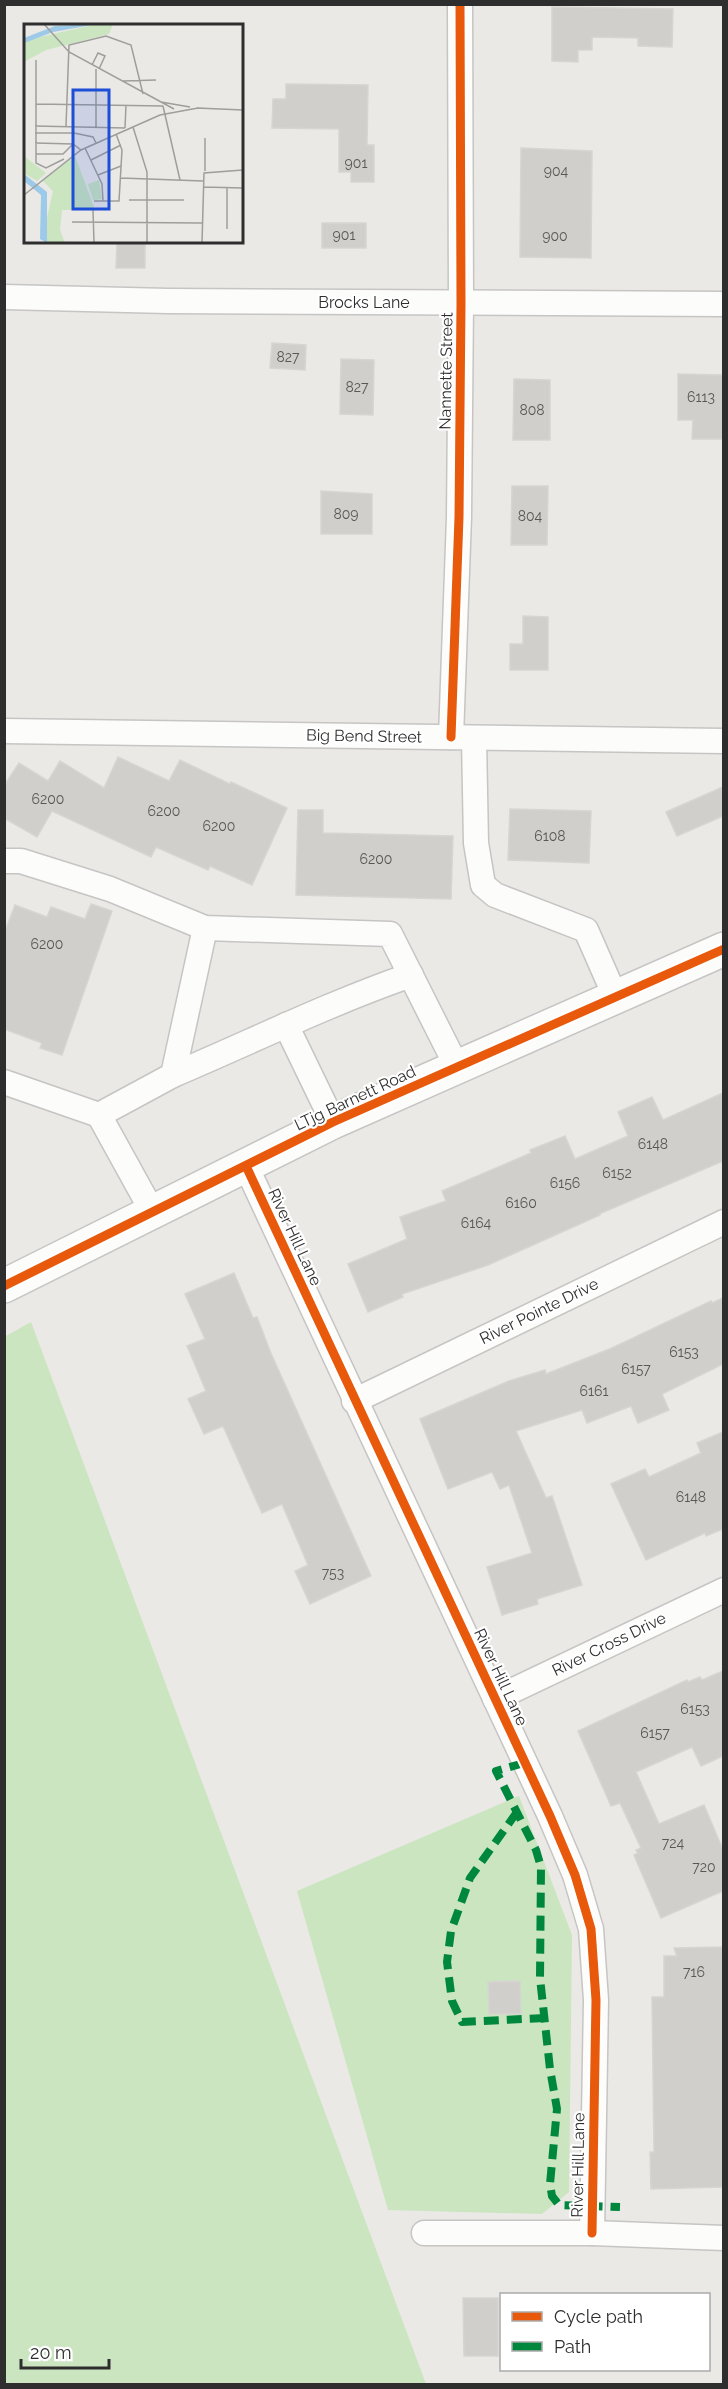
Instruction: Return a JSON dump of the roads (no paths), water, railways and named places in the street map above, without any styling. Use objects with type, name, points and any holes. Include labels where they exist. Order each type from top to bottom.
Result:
[{"type":"street","name":"Nannette Street","points":[[460,4],[459,516],[462,738],[476,843],[483,885],[495,895],[586,930],[615,996]]},
{"type":"street","name":"Brocks Lane","points":[[4,297],[168,301],[723,304]]},
{"type":"street","name":"Big Bend Street","points":[[4,731],[723,741]]},
{"type":"street","points":[[4,861],[21,861],[110,890],[205,928],[390,934],[457,1067]]},
{"type":"street","points":[[174,1075],[205,928]]},
{"type":"street","name":"LTjg Barnett Road","points":[[4,1286],[333,1122],[723,949]]},
{"type":"street","points":[[99,1115],[174,1075],[339,1001],[411,975]]},
{"type":"street","points":[[286,1026],[333,1122]]},
{"type":"street","points":[[4,1082],[99,1115],[153,1211]]},
{"type":"street","name":"River Hill Lane","points":[[246,1166],[575,1875],[591,1929],[597,2000],[592,2233]]},
{"type":"street","name":"River Pointe Drive","points":[[354,1401],[723,1222]]},
{"type":"street","name":"River Cross Drive","points":[[495,1699],[723,1590]]},
{"type":"street","points":[[424,2233],[592,2233],[723,2238]]}]
